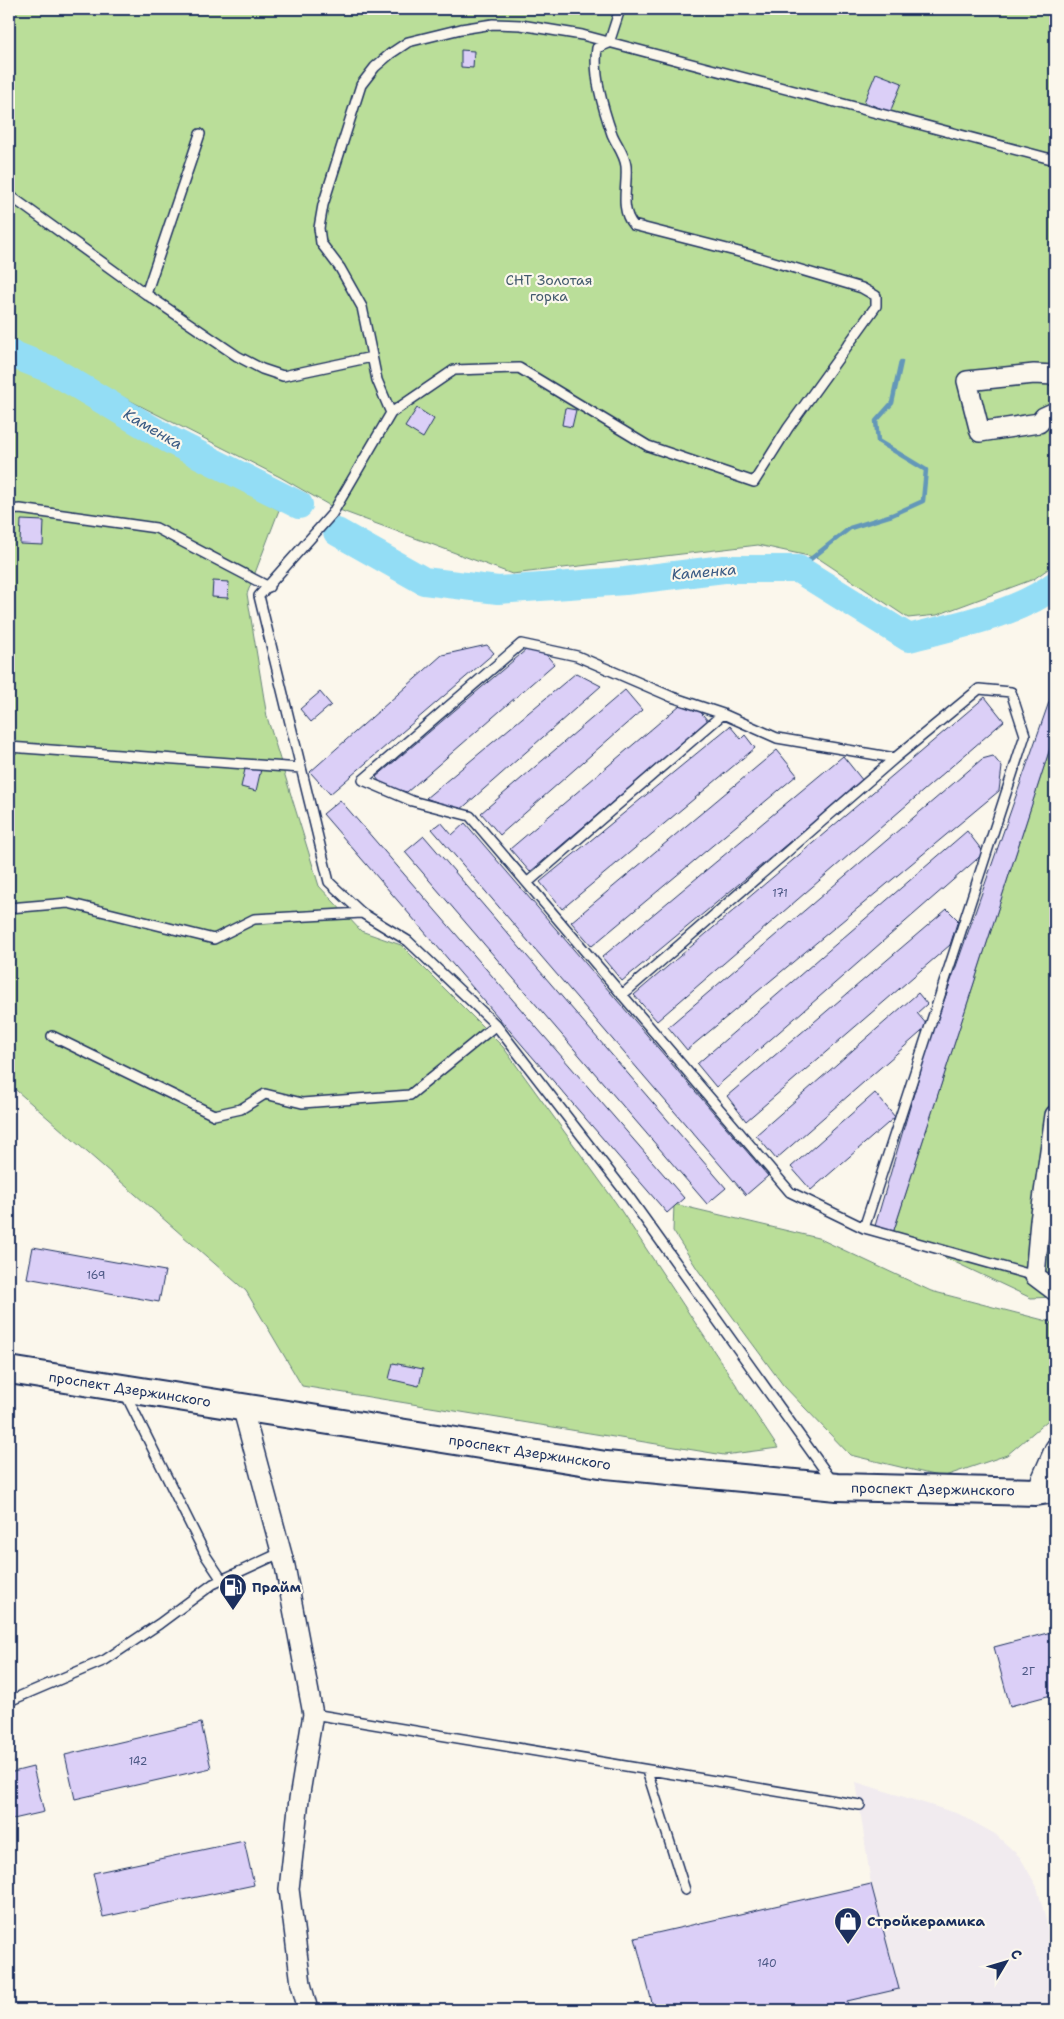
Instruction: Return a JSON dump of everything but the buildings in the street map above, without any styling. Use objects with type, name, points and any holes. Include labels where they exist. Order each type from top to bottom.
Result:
[{"type":"street","points":[[1055,375],[1034,374],[967,381],[980,432],[1039,423],[1044,417],[1055,412]]},
{"type":"street","points":[[1055,1115],[1040,1221],[1035,1276],[1055,1291]]},
{"type":"street","name":"проспект Дзержинского","points":[[9,1370],[606,1465],[837,1487],[1045,1490]]},
{"type":"street","points":[[242,1406],[282,1552],[313,1714],[299,1799],[289,1889],[301,1984],[308,2010]]},
{"type":"street","points":[[1045,1490],[1055,1448]]},
{"type":"lane","points":[[620,9],[609,43],[597,48],[595,63],[612,135],[626,164],[626,217],[633,225],[746,254],[862,288],[876,296],[876,306],[788,428],[754,482],[648,446],[519,368],[454,370],[391,413],[332,514],[259,596],[329,882],[362,913],[408,941],[496,1025],[630,1197],[837,1487]]},
{"type":"lane","points":[[391,413],[377,380],[362,307],[340,268],[321,242],[319,228],[331,178],[361,86],[390,54],[408,42],[452,31],[493,24],[521,25],[582,35],[1055,160]]},
{"type":"lane","points":[[146,294],[200,134]]},
{"type":"lane","points":[[9,195],[13,203],[237,356],[262,369],[283,376],[372,357]]},
{"type":"lane","points":[[9,510],[20,509],[156,528],[269,586]]},
{"type":"lane","points":[[895,758],[777,738],[724,714],[672,697],[577,656],[521,644],[362,780],[412,801],[470,816],[790,1192],[864,1228],[1035,1276]]},
{"type":"lane","points":[[622,995],[895,758],[979,690],[1011,692],[1025,735],[864,1228]]},
{"type":"lane","points":[[527,883],[724,714]]},
{"type":"lane","points":[[9,747],[301,768]]},
{"type":"lane","points":[[9,908],[68,903],[214,939],[254,919],[362,913]]},
{"type":"lane","points":[[52,1036],[214,1115],[241,1109],[265,1094],[302,1103],[410,1095],[496,1025]]},
{"type":"lane","points":[[123,1388],[198,1539],[222,1580]]},
{"type":"lane","points":[[9,1701],[105,1660],[159,1624],[213,1584],[282,1552]]},
{"type":"lane","points":[[313,1714],[860,1805]]},
{"type":"lane","points":[[647,1771],[685,1890]]},
{"type":"shaded area","points":[[856,1782],[959,1814],[995,1834],[1020,1857],[1037,1887],[1055,1954],[1055,2010],[622,2010],[651,2003],[635,1938],[871,1884]]},
{"type":"green space","name":"СНТ Золотая горка","points":[[9,9],[1055,9],[1055,564],[1034,579],[937,615],[908,618],[818,558],[758,545],[512,574],[334,508],[280,477],[9,339]]},
{"type":"green space","points":[[9,360],[53,379],[162,446],[279,510],[247,594],[267,717],[319,886],[361,931],[401,945],[503,1047],[616,1203],[778,1448],[724,1455],[302,1386],[246,1291],[9,1084]]},
{"type":"green space","points":[[1055,733],[1055,1297],[1031,1298],[893,1233]]},
{"type":"green space","points":[[674,1204],[818,1238],[931,1291],[1051,1322],[1055,1332],[1055,1409],[1053,1416],[1007,1455],[942,1477],[850,1455],[783,1385],[698,1270],[673,1231]]},
{"type":"waterway","name":"Каменка","points":[[9,353],[52,370],[168,439],[299,505]]},
{"type":"waterway","points":[[798,569],[850,528],[892,515],[923,501],[926,470],[878,441],[876,421],[892,403],[901,362]]},
{"type":"waterway","name":"Каменка","points":[[337,532],[424,581],[498,590],[625,581],[724,569],[798,569],[909,638],[985,618],[1023,604],[1055,585]]},
{"type":"place","name":"Прайм","points":[[233,1611]]},
{"type":"place","name":"Стройкерамика","points":[[848,1945]]}]
